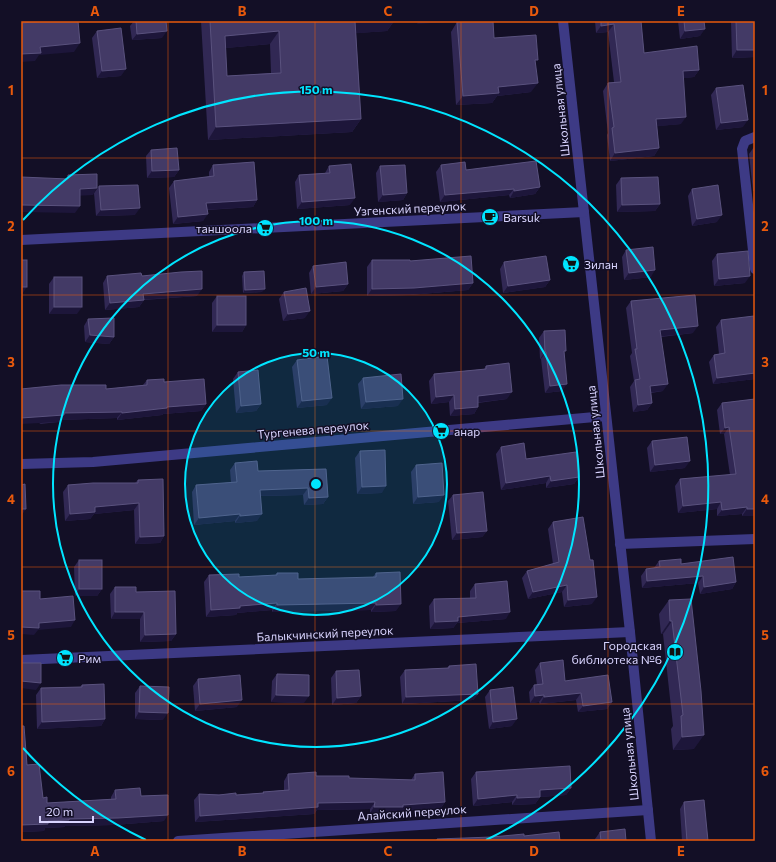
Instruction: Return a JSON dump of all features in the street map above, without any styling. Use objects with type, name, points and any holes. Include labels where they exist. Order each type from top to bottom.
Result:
[{"type":"street","name":"Школьная улица","points":[[563,21],[630,632],[651,841]]},
{"type":"street","points":[[755,136],[745,141],[742,149],[755,269]]},
{"type":"street","name":"Узгенский переулок","points":[[21,240],[584,212]]},
{"type":"street","name":"Тургенева переулок","points":[[21,464],[93,462],[606,416]]},
{"type":"street","points":[[620,544],[755,539]]},
{"type":"street","name":"Балыкчинский переулок","points":[[21,660],[630,632]]},
{"type":"street","name":"Алайский переулок","points":[[178,841],[648,810]]},
{"type":"building","points":[[78,21],[80,43],[40,47],[41,53],[21,54],[21,23]]},
{"type":"building","points":[[136,21],[166,21],[167,31],[137,34]]},
{"type":"building","points":[[210,21],[355,21],[361,119],[216,127]],"holes":[[[279,31],[281,73],[227,76],[225,36]]]},
{"type":"building","points":[[493,21],[494,38],[536,35],[538,60],[535,60],[538,83],[498,87],[499,93],[463,96],[457,22]]},
{"type":"building","points":[[601,21],[641,21],[644,53],[697,46],[699,70],[683,71],[686,117],[656,119],[659,148],[615,153],[612,128],[614,127],[608,83],[621,82],[614,24],[601,26]]},
{"type":"building","points":[[684,21],[704,21],[705,29],[685,31]]},
{"type":"building","points":[[736,21],[755,21],[755,50],[737,50]]},
{"type":"building","points":[[121,28],[126,69],[102,71],[97,31]]},
{"type":"building","points":[[743,85],[748,120],[721,123],[716,88]]},
{"type":"building","points":[[177,148],[179,170],[152,171],[151,150]]},
{"type":"building","points":[[536,161],[540,187],[514,191],[514,189],[445,195],[441,165],[465,162],[466,170]]},
{"type":"building","points":[[254,162],[257,200],[206,203],[208,214],[178,217],[174,181],[214,176],[213,165]]},
{"type":"building","points":[[351,164],[355,198],[302,202],[299,175],[330,173],[329,166]]},
{"type":"building","points":[[405,165],[407,193],[383,195],[380,166]]},
{"type":"building","points":[[97,174],[97,188],[80,189],[80,206],[21,205],[21,177],[68,179],[68,175]]},
{"type":"building","points":[[658,177],[660,204],[622,205],[621,178]]},
{"type":"building","points":[[138,185],[140,208],[101,210],[99,186]]},
{"type":"building","points":[[718,185],[722,215],[697,219],[692,189]]},
{"type":"building","points":[[653,247],[655,270],[629,273],[626,250]]},
{"type":"building","points":[[748,251],[750,276],[719,279],[717,254]]},
{"type":"building","points":[[471,256],[473,283],[414,288],[372,289],[372,260],[410,261]]},
{"type":"building","points":[[546,256],[550,280],[508,286],[504,262]]},
{"type":"building","points":[[21,260],[27,260],[27,287],[21,287]]},
{"type":"building","points":[[346,262],[348,284],[316,287],[313,266]]},
{"type":"building","points":[[202,271],[202,289],[143,294],[144,300],[110,303],[107,276],[141,273],[142,276]]},
{"type":"building","points":[[264,271],[265,289],[245,290],[244,272]]},
{"type":"building","points":[[54,277],[82,277],[82,307],[54,307]]},
{"type":"building","points":[[306,288],[310,311],[288,314],[284,292]]},
{"type":"building","points":[[695,295],[698,326],[660,330],[668,384],[650,386],[652,403],[638,405],[635,380],[640,379],[635,349],[637,349],[631,301]]},
{"type":"building","points":[[217,296],[246,296],[246,325],[217,325]]},
{"type":"building","points":[[754,316],[755,373],[717,378],[714,355],[725,353],[721,320]]},
{"type":"building","points":[[114,318],[114,337],[90,335],[88,319]]},
{"type":"building","points":[[565,330],[566,351],[564,351],[567,384],[550,386],[545,352],[544,331]]},
{"type":"building","points":[[327,356],[332,398],[302,401],[297,360]]},
{"type":"building","points":[[509,363],[512,392],[478,396],[478,407],[455,409],[454,395],[436,397],[434,374],[486,369],[486,366]]},
{"type":"building","points":[[258,370],[261,404],[241,406],[238,372]]},
{"type":"building","points":[[401,374],[403,399],[366,402],[363,378]]},
{"type":"building","points":[[164,379],[164,382],[204,379],[206,404],[122,413],[64,413],[64,415],[21,418],[21,389],[61,385],[106,385],[106,389],[147,385],[147,380]]},
{"type":"building","points":[[755,399],[755,509],[747,509],[747,507],[722,510],[721,502],[683,506],[680,479],[736,474],[729,427],[725,428],[722,403]]},
{"type":"building","points":[[687,437],[690,461],[655,465],[652,441]]},
{"type":"building","points":[[524,443],[526,459],[576,452],[579,477],[551,481],[550,476],[506,483],[501,447]]},
{"type":"building","points":[[385,450],[386,486],[362,487],[360,451]]},
{"type":"building","points":[[257,461],[258,471],[326,469],[328,497],[309,498],[308,488],[260,490],[262,514],[240,516],[240,514],[199,518],[196,485],[237,482],[235,463]]},
{"type":"building","points":[[442,463],[444,495],[418,497],[416,465]]},
{"type":"building","points":[[163,479],[164,536],[140,537],[139,503],[95,507],[95,512],[70,514],[68,485],[93,483],[138,483],[138,480]]},
{"type":"building","points":[[25,484],[26,509],[21,509],[21,485]]},
{"type":"building","points":[[483,492],[487,531],[457,533],[453,495]]},
{"type":"building","points":[[583,517],[590,560],[593,560],[597,597],[568,600],[567,585],[533,592],[527,571],[559,562],[553,522]]},
{"type":"building","points":[[733,557],[736,582],[704,587],[703,576],[647,581],[646,569],[660,567],[659,561],[681,559],[681,564]]},
{"type":"building","points":[[79,560],[102,560],[102,589],[79,589]]},
{"type":"building","points":[[400,572],[401,604],[376,605],[376,603],[277,605],[277,603],[211,610],[209,575],[239,574],[239,577],[277,575],[277,573],[298,573],[298,579],[376,577],[376,573]]},
{"type":"building","points":[[507,581],[510,612],[458,617],[458,621],[435,622],[434,599],[476,598],[475,584]]},
{"type":"building","points":[[115,587],[136,587],[136,592],[175,591],[176,634],[145,635],[144,612],[115,612]]},
{"type":"building","points":[[21,591],[40,591],[40,599],[73,596],[75,620],[39,623],[39,628],[21,627]]},
{"type":"building","points":[[691,599],[701,691],[704,735],[682,737],[681,716],[683,715],[672,621],[670,621],[669,600]]},
{"type":"building","points":[[563,660],[565,681],[608,675],[612,702],[583,706],[581,693],[544,697],[544,695],[535,696],[534,685],[543,684],[540,663]]},
{"type":"building","points":[[21,663],[41,663],[41,683],[21,681]]},
{"type":"building","points":[[476,664],[478,694],[406,697],[405,670],[449,668],[449,666]]},
{"type":"building","points":[[359,670],[361,696],[337,698],[336,671]]},
{"type":"building","points":[[277,674],[309,675],[309,696],[276,695]]},
{"type":"building","points":[[240,675],[242,700],[200,704],[198,679]]},
{"type":"building","points":[[104,684],[105,719],[42,722],[41,688],[82,687],[82,685]]},
{"type":"building","points":[[140,686],[169,687],[168,713],[139,712]]},
{"type":"building","points":[[513,687],[517,719],[493,722],[490,690]]},
{"type":"building","points":[[21,726],[24,726],[27,765],[39,764],[43,798],[47,797],[47,803],[116,799],[115,790],[140,788],[141,796],[168,795],[168,815],[69,819],[48,821],[48,824],[21,825]]},
{"type":"building","points":[[570,766],[571,788],[540,790],[540,797],[517,798],[517,795],[478,799],[476,772]]},
{"type":"building","points":[[316,772],[316,776],[349,776],[349,778],[415,780],[415,774],[443,772],[445,802],[403,805],[403,807],[374,807],[375,802],[318,803],[318,807],[200,816],[199,794],[219,795],[236,793],[236,795],[289,790],[288,774]]},
{"type":"building","points":[[704,800],[708,841],[687,841],[684,802]]},
{"type":"building","points":[[625,829],[626,841],[601,841],[600,832]]},
{"type":"building","points":[[559,832],[560,841],[437,841],[437,839],[524,834],[524,836]]},
{"type":"place","name":"Barsuk","points":[[490,217]]},
{"type":"place","name":"таншоола","points":[[265,228]]},
{"type":"place","name":"Зилан","points":[[571,264]]},
{"type":"place","name":"анар","points":[[441,431]]},
{"type":"place","name":"Городская библиотека №6","points":[[675,652]]},
{"type":"place","name":"Рим","points":[[65,658]]}]
